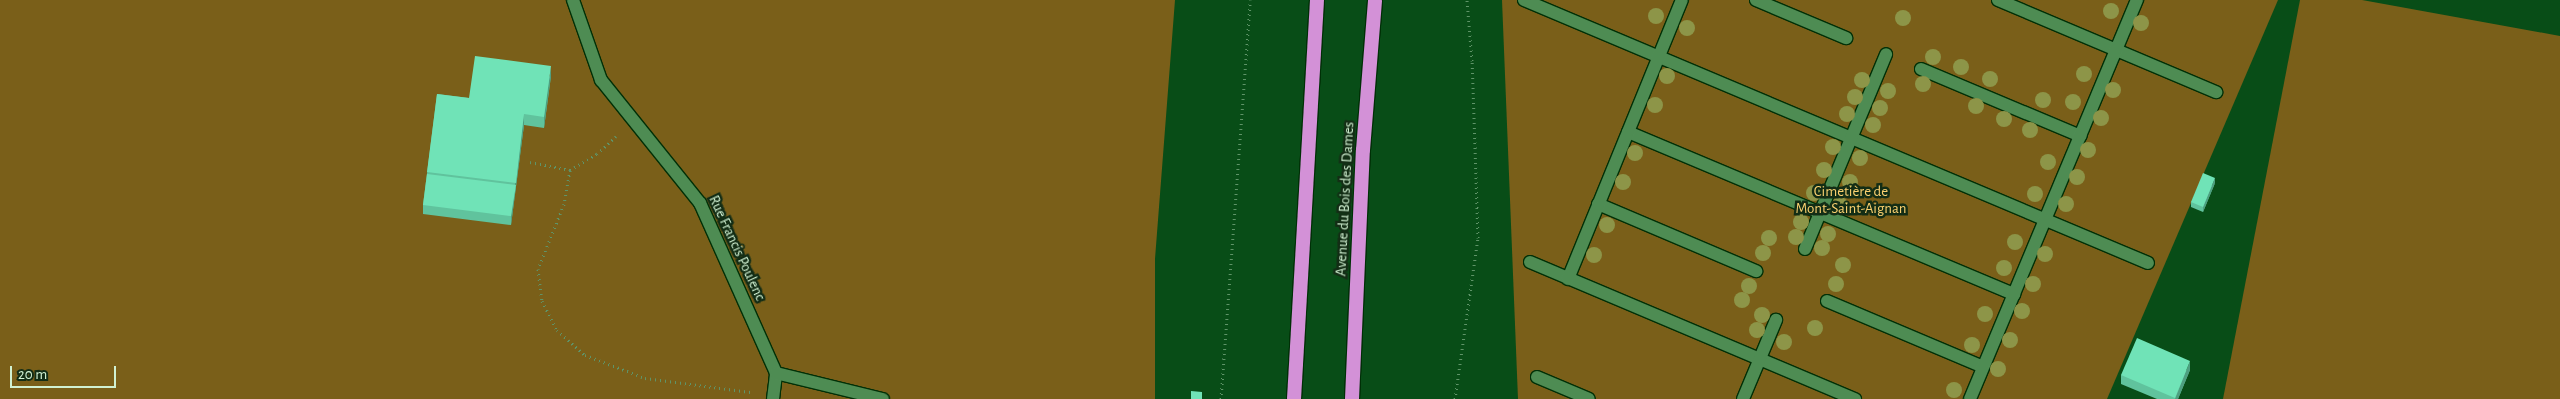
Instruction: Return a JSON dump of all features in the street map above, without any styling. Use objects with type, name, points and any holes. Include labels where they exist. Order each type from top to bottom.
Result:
[{"type":"highway","points":[[1294,399],[1318,0]]},
{"type":"highway","name":"Avenue du Bois des Dames","points":[[1352,399],[1363,150],[1375,0]]},
{"type":"street","name":"Rue Francis Poulenc","points":[[574,0],[601,80],[700,203],[776,373]]},
{"type":"street","points":[[1524,0],[2148,263]]},
{"type":"street","points":[[1568,279],[1682,0]]},
{"type":"street","points":[[1756,0],[1846,38]]},
{"type":"street","points":[[1998,0],[2216,92]]},
{"type":"street","points":[[1970,399],[2137,0]]},
{"type":"street","points":[[1805,250],[1886,54]]},
{"type":"street","points":[[1921,69],[2080,136]]},
{"type":"street","points":[[1628,132],[2014,294]]},
{"type":"street","points":[[1598,204],[1756,271]]},
{"type":"street","points":[[1530,262],[1855,399]]},
{"type":"street","points":[[1827,301],[1983,366]]},
{"type":"street","points":[[1743,399],[1776,320]]},
{"type":"street","points":[[774,399],[776,373],[883,399]]},
{"type":"street","points":[[1537,377],[1589,399]]},
{"type":"path","points":[[1221,399],[1250,0]]},
{"type":"path","points":[[1455,399],[1478,238],[1472,61],[1467,0]]},
{"type":"path","points":[[530,162],[570,170],[597,154],[633,120]]},
{"type":"path","points":[[570,170],[564,204],[538,269],[542,301],[557,330],[585,354],[644,378],[748,392],[761,391],[776,373]]},
{"type":"green space","points":[[0,0],[1175,0],[1155,259],[1155,399],[0,399]]},
{"type":"green space","name":"Cimetière de Mont-Saint-Aignan","points":[[1502,0],[2278,0],[2107,399],[1518,399]]},
{"type":"green space","points":[[2300,0],[2362,0],[2560,36],[2560,399],[2223,399]]},
{"type":"building","points":[[475,56],[551,66],[544,117],[524,114],[516,183],[427,172],[437,94],[469,98]]},
{"type":"building","points":[[2203,173],[2215,178],[2203,207],[2191,202]]},
{"type":"building","points":[[427,174],[516,185],[511,216],[423,205]]},
{"type":"building","points":[[2137,338],[2190,361],[2175,398],[2121,375]]},
{"type":"building","points":[[1191,391],[1202,392],[1202,399],[1191,399]]}]
